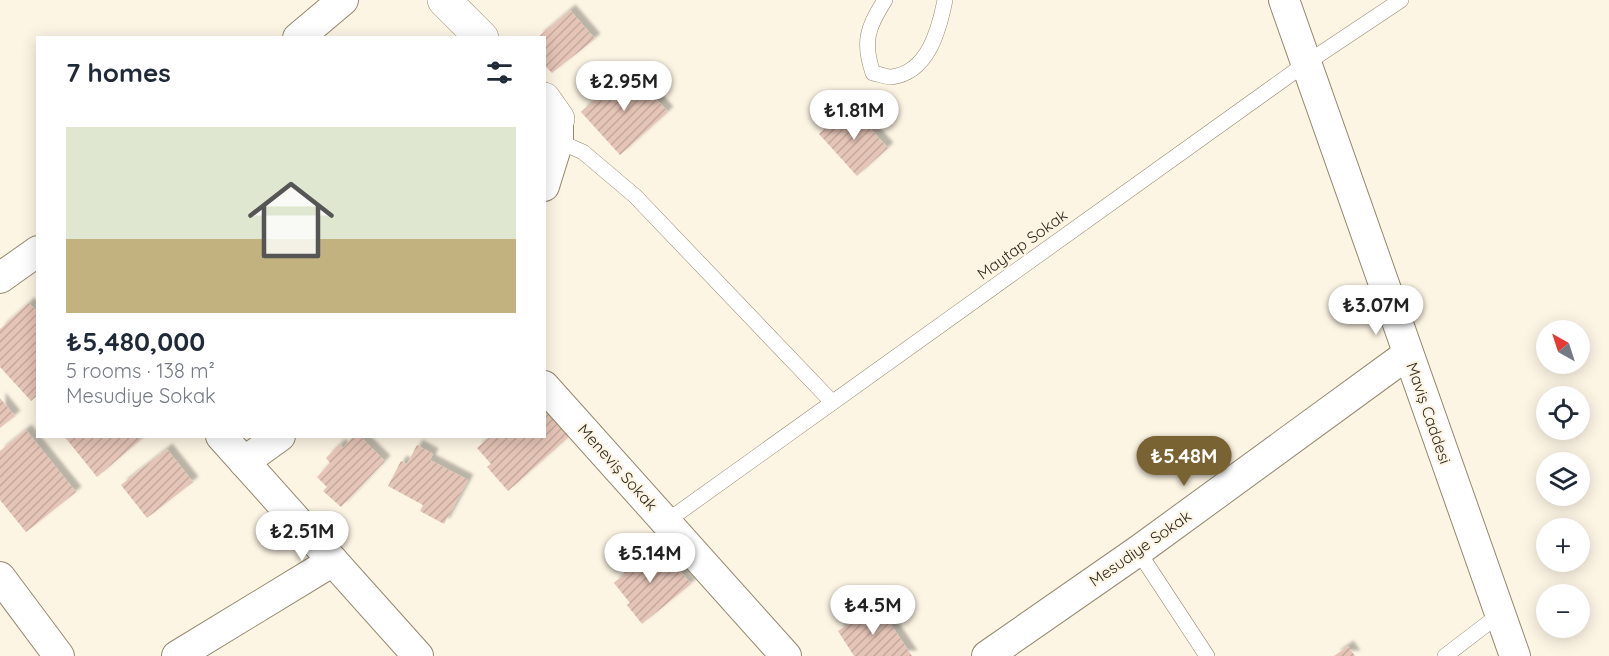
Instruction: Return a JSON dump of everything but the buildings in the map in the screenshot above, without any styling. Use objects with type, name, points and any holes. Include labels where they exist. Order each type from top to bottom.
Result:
[{"type":"street","points":[[300,36],[343,0]]},
{"type":"street","points":[[444,0],[480,36]]},
{"type":"street","name":"Maviş Caddesi","points":[[1284,0],[1515,656]]},
{"type":"street","points":[[546,173],[554,120]]},
{"type":"street","points":[[0,278],[36,252]]},
{"type":"street","name":"Mesudiye Sokak","points":[[995,654],[1408,354]]},
{"type":"street","name":"Meneviş Sokak","points":[[546,388],[786,656]]},
{"type":"street","points":[[223,438],[418,656]]},
{"type":"street","points":[[244,462],[277,438]]},
{"type":"street","points":[[177,656],[333,561]]},
{"type":"street","points":[[4,591],[59,656]]},
{"type":"lane","points":[[885,0],[867,36],[868,57],[873,73],[889,77],[909,72],[923,58],[936,36],[945,0]]},
{"type":"lane","name":"Maytap Sokak","points":[[667,521],[1305,64],[1401,0]]},
{"type":"lane","points":[[554,120],[583,152],[635,196],[832,402]]},
{"type":"lane","points":[[1138,550],[1207,656]]},
{"type":"lane","points":[[1445,656],[1500,614]]}]
